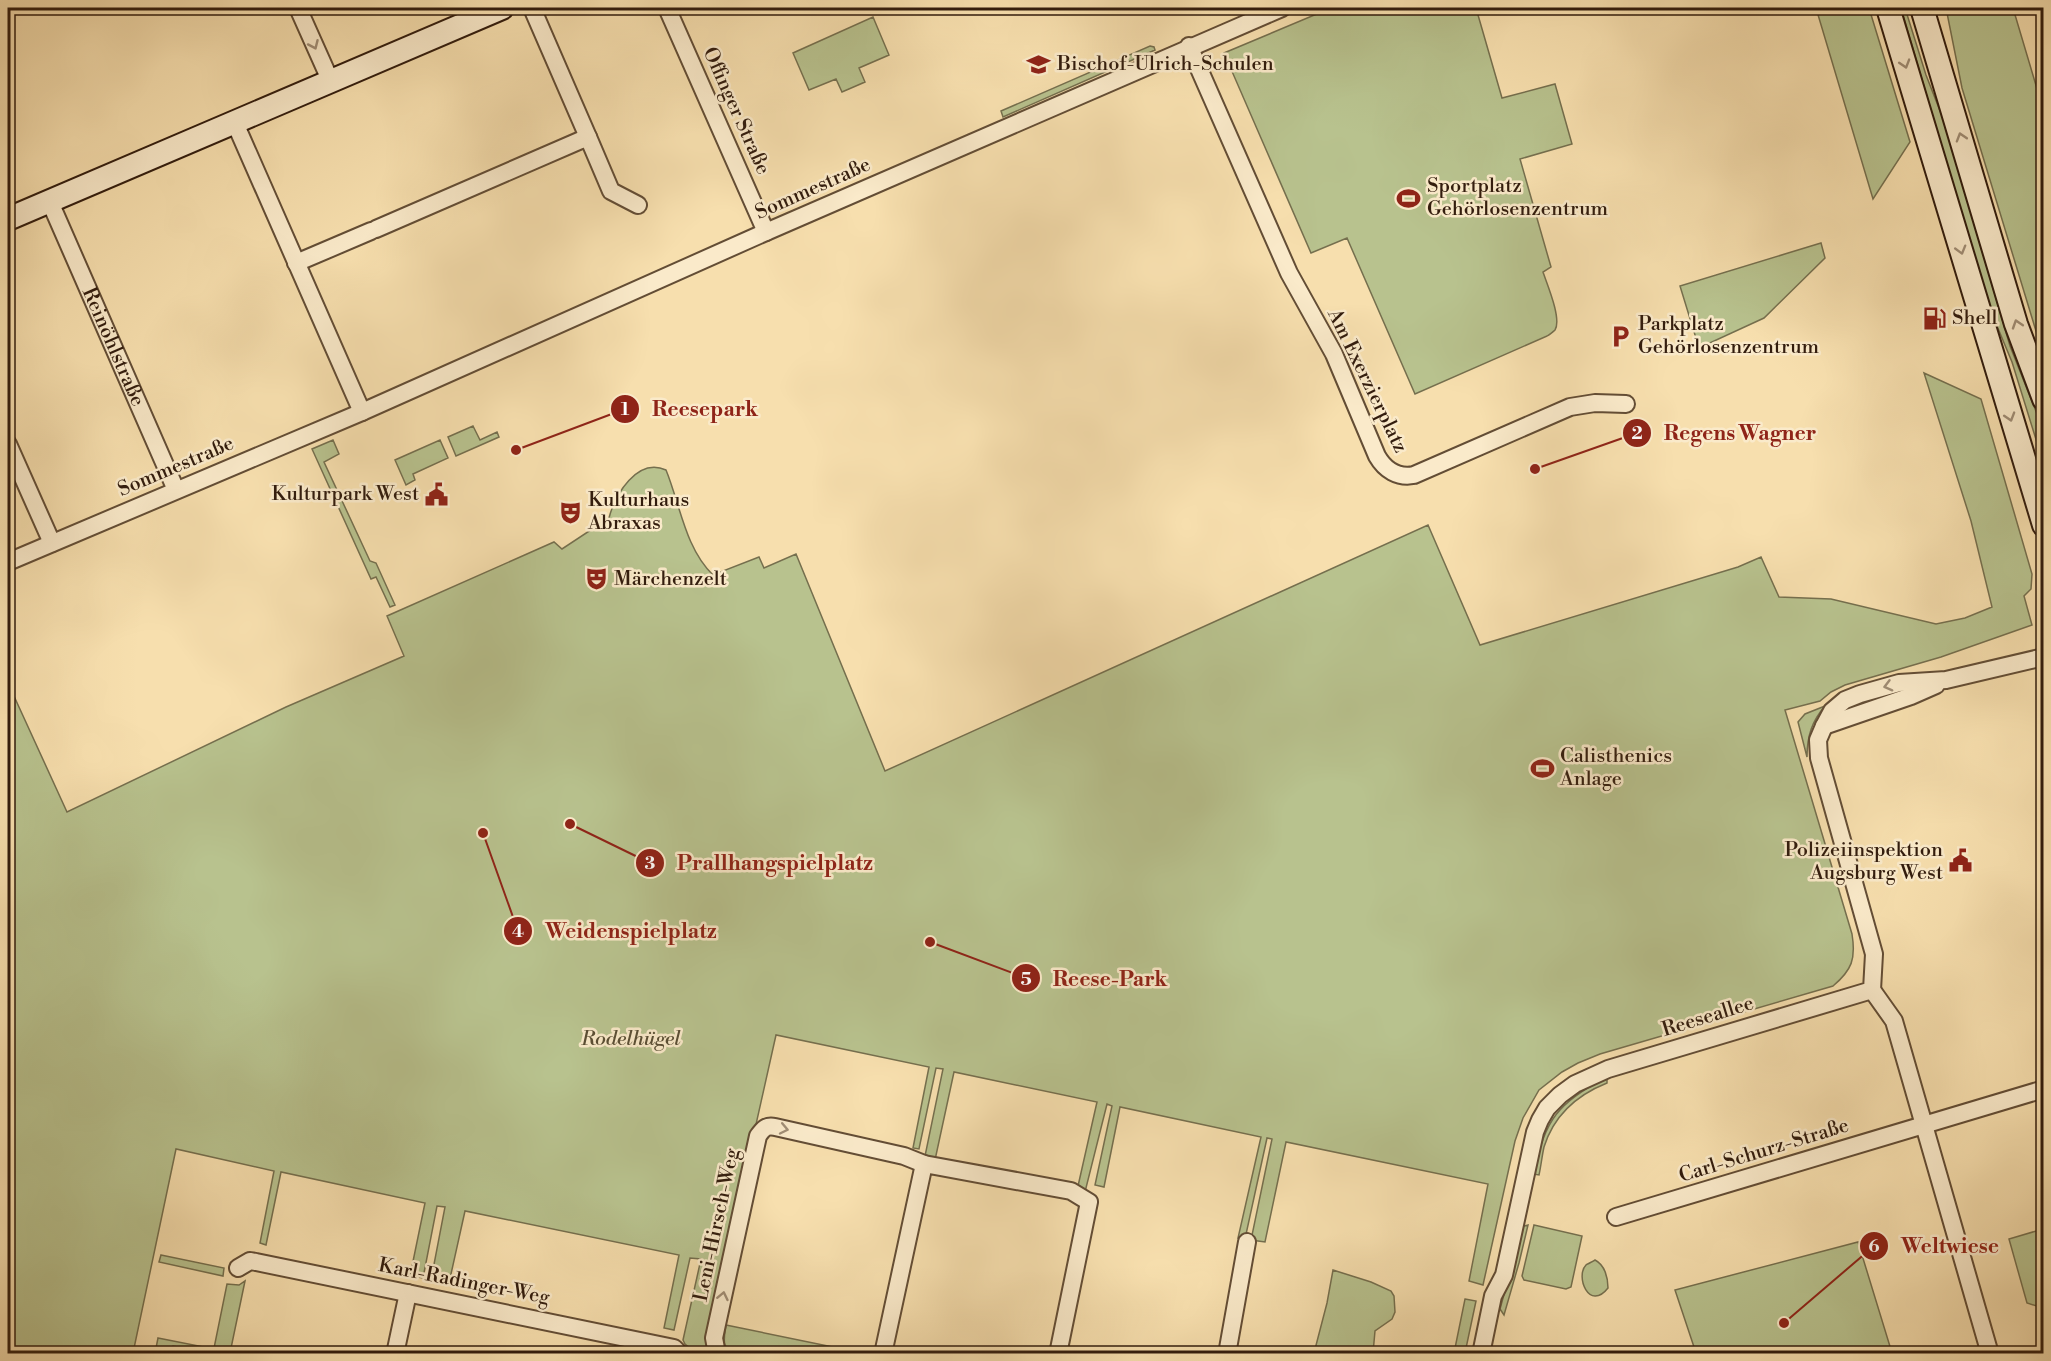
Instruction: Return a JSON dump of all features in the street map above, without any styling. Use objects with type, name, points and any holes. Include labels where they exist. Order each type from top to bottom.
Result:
[{"type":"main road","points":[[8,219],[502,8]]},
{"type":"main road","points":[[1888,8],[2043,525]]},
{"type":"main road","points":[[1922,8],[2016,324],[2043,399]]},
{"type":"street","points":[[298,8],[331,82]]},
{"type":"street","points":[[532,8],[611,191],[638,205]]},
{"type":"street","name":"Offinger Straße","points":[[667,8],[766,232]]},
{"type":"street","name":"Sommestraße","points":[[8,562],[362,412],[766,232],[1282,8]]},
{"type":"street","name":"Am Exerzierplatz","points":[[1190,46],[1292,279],[1327,341],[1377,456],[1386,468],[1401,476],[1414,475],[1570,407],[1595,403],[1626,404]]},
{"type":"street","points":[[235,123],[362,412]]},
{"type":"street","points":[[296,263],[588,137]]},
{"type":"street","name":"Reinöhlstraße","points":[[50,202],[176,490]]},
{"type":"street","points":[[8,444],[52,543]]},
{"type":"street","points":[[1990,1353],[1894,1021],[1872,990],[1874,954],[1819,758],[1818,740],[1824,726],[1911,696],[1946,680],[2043,657]]},
{"type":"street","name":"Reeseallee","points":[[1481,1353],[1493,1296],[1504,1275],[1535,1132],[1547,1108],[1560,1095],[1575,1084],[1608,1069],[1872,990]]},
{"type":"street","name":"Carl-Schurz-Straße","points":[[1616,1217],[2043,1089]]},
{"type":"street","name":"Leni-Hirsch-Weg","points":[[717,1353],[714,1338],[755,1147],[762,1130],[769,1126],[775,1127],[904,1156],[924,1164]]},
{"type":"street","points":[[883,1353],[924,1164],[1071,1191],[1089,1202],[1058,1353]]},
{"type":"street","points":[[1227,1353],[1247,1242]]},
{"type":"street","name":"Karl-Radinger-Weg","points":[[238,1268],[250,1261],[256,1262],[480,1306],[674,1348],[680,1353]]},
{"type":"street","points":[[395,1353],[408,1293]]},
{"type":"green space","name":"Sportplatz Gehörlosenzentrum","points":[[1331,8],[1476,8],[1502,98],[1555,84],[1572,144],[1520,159],[1551,267],[1543,272],[1557,318],[1555,330],[1548,336],[1415,394],[1347,238],[1311,253],[1224,53]]},
{"type":"green space","points":[[1816,8],[1869,8],[1910,142],[1873,199]]},
{"type":"green space","points":[[1901,8],[1905,8],[1926,75],[1944,121],[2010,346],[2043,429],[2043,462],[2012,362],[1982,284]]},
{"type":"green space","points":[[1946,8],[2013,8],[2043,109],[2043,354],[1962,88]]},
{"type":"green space","points":[[873,17],[889,55],[859,68],[865,82],[842,92],[836,79],[809,90],[793,53]]},
{"type":"green space","points":[[1150,46],[1155,50],[1003,117],[1001,111]]},
{"type":"green space","points":[[1821,243],[1825,258],[1764,318],[1699,348],[1680,286]]},
{"type":"green space","name":"Rodelhügel","points":[[1924,373],[1981,399],[2032,574],[2031,589],[2024,596],[2032,625],[1941,657],[1845,685],[1820,701],[1785,710],[1852,934],[1853,957],[1845,975],[1833,986],[1600,1054],[1562,1072],[1539,1090],[1523,1118],[1515,1141],[1483,1285],[1469,1281],[1488,1184],[1286,1142],[1265,1242],[1251,1240],[1272,1139],[1267,1138],[1245,1239],[1238,1238],[1261,1137],[1120,1107],[1104,1187],[1095,1185],[1112,1106],[1107,1104],[1085,1192],[1078,1186],[1097,1102],[954,1072],[935,1160],[925,1156],[943,1069],[936,1068],[919,1149],[913,1148],[929,1067],[776,1035],[725,1263],[709,1353],[696,1353],[683,1340],[701,1259],[690,1258],[674,1330],[664,1328],[679,1255],[465,1211],[449,1283],[431,1280],[445,1207],[437,1206],[423,1278],[410,1276],[425,1203],[281,1172],[266,1245],[260,1243],[274,1171],[176,1149],[133,1353],[8,1353],[8,683],[67,812],[286,707],[404,656],[387,616],[554,542],[562,549],[609,518],[616,499],[629,480],[637,473],[655,467],[666,470],[690,539],[696,552],[713,575],[759,557],[764,568],[796,554],[885,771],[1428,525],[1480,645],[1738,567],[1761,557],[1779,597],[1831,599],[1936,624],[1965,618],[1992,607],[1971,521]]},
{"type":"green space","points":[[473,426],[480,440],[497,432],[499,437],[456,456],[448,437]]},
{"type":"green space","points":[[333,440],[339,454],[324,462],[370,561],[376,563],[395,605],[390,607],[376,577],[371,579],[312,449]]},
{"type":"green space","points":[[440,440],[448,458],[413,474],[415,480],[406,485],[395,460]]},
{"type":"green space","points":[[1825,706],[1811,729],[1807,757],[1798,722],[1805,714]]},
{"type":"green space","points":[[1607,1076],[1607,1083],[1577,1100],[1560,1116],[1544,1147],[1539,1175],[1533,1174],[1543,1138],[1556,1114],[1576,1096]]},
{"type":"green space","points":[[1528,1225],[1504,1315],[1500,1309],[1522,1229]]},
{"type":"green space","points":[[1534,1225],[1582,1236],[1571,1287],[1566,1289],[1524,1280],[1522,1276]]},
{"type":"green space","points":[[2044,1229],[2043,1308],[2027,1303],[2009,1239]]},
{"type":"green space","points":[[1858,1242],[1892,1353],[1696,1353],[1675,1290]]},
{"type":"green space","points":[[161,1255],[224,1268],[223,1276],[159,1262]]},
{"type":"green space","points":[[1595,1260],[1605,1272],[1608,1288],[1595,1296],[1586,1290],[1582,1277],[1586,1265]]},
{"type":"green space","points":[[1333,1270],[1371,1282],[1391,1291],[1394,1296],[1395,1312],[1392,1319],[1375,1331],[1373,1353],[1314,1353]]},
{"type":"green space","points":[[245,1281],[230,1353],[213,1353],[227,1284],[239,1285]]},
{"type":"green space","points":[[1465,1299],[1476,1301],[1465,1353],[1454,1353]]},
{"type":"green space","points":[[726,1325],[862,1353],[741,1353],[730,1350],[725,1345]]},
{"type":"green space","points":[[158,1338],[209,1348],[208,1353],[173,1346],[171,1353],[155,1353]]},
{"type":"place","name":"Bischof-Ulrich-Schulen","points":[[1039,64]]},
{"type":"place","name":"Sportplatz Gehörlosenzentrum","points":[[1409,198]]},
{"type":"place","name":"Shell","points":[[1934,318]]},
{"type":"place","name":"Parkplatz Gehörlosenzentrum","points":[[1620,336]]},
{"type":"place","name":"Reesepark","points":[[516,450]]},
{"type":"place","name":"Regens Wagner","points":[[1535,469]]},
{"type":"place","name":"Kulturpark West","points":[[437,494]]},
{"type":"place","name":"Kulturhaus Abraxas","points":[[570,512]]},
{"type":"place","name":"Märchenzelt","points":[[596,579]]},
{"type":"place","name":"Calisthenics Anlage","points":[[1542,768]]},
{"type":"place","name":"Prallhangspielplatz","points":[[570,824]]},
{"type":"place","name":"Weidenspielplatz","points":[[483,833]]},
{"type":"place","name":"Polizeiinspektion Augsburg West","points":[[1961,861]]},
{"type":"place","name":"Reese-Park","points":[[930,942]]},
{"type":"place","name":"Weltwiese","points":[[1784,1323]]}]
